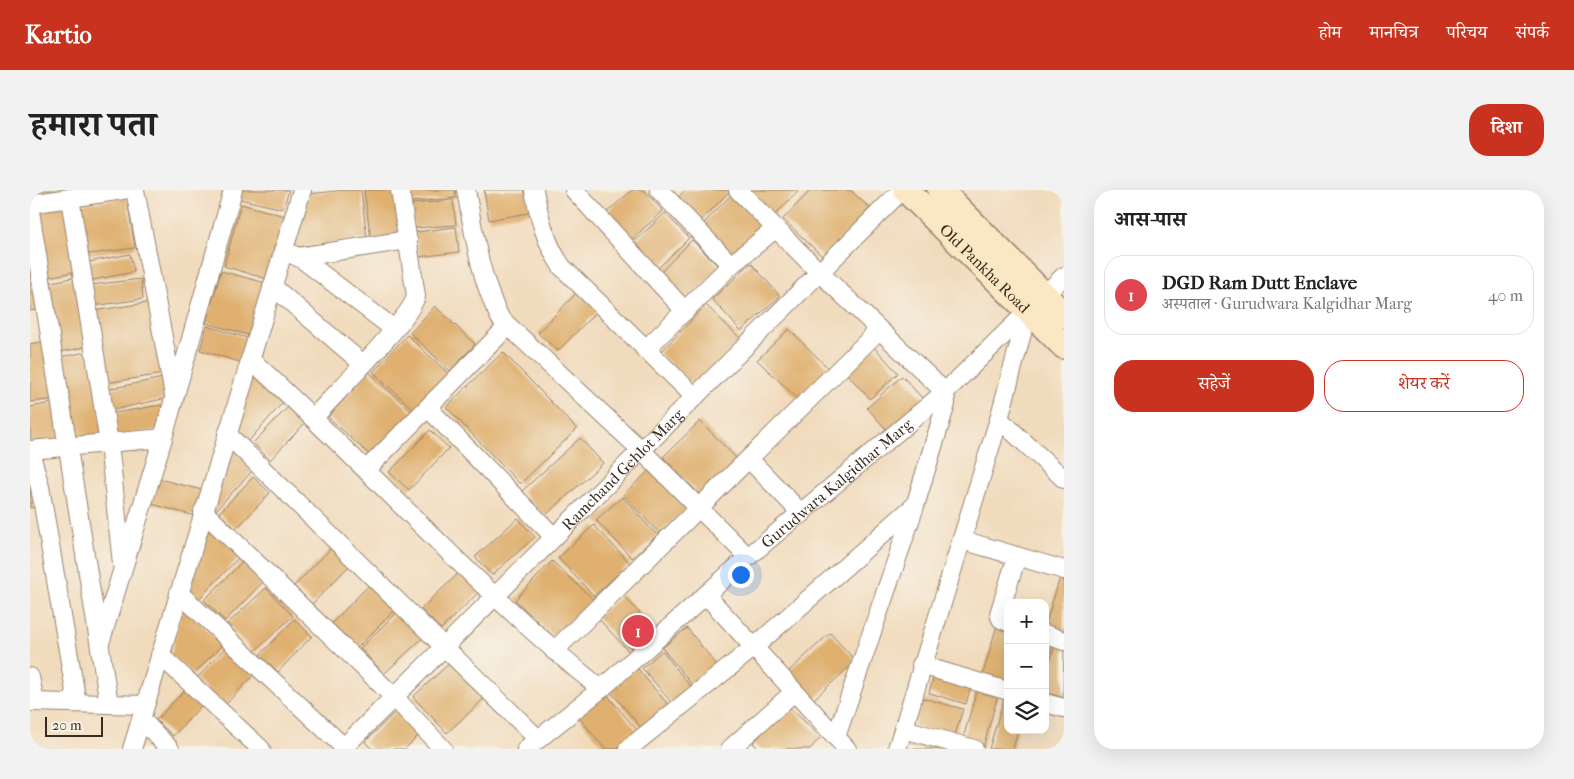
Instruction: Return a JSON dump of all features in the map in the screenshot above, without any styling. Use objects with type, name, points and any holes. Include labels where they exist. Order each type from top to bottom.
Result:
[{"type":"street","points":[[30,204],[123,190]]},
{"type":"street","points":[[135,190],[175,398]]},
{"type":"street","points":[[100,644],[175,398],[233,190]]},
{"type":"street","points":[[132,749],[272,286],[290,253],[302,190]]},
{"type":"street","points":[[314,417],[412,308],[416,296],[400,190]]},
{"type":"street","points":[[466,190],[479,262],[492,302],[507,327],[641,450],[748,557]]},
{"type":"street","points":[[574,190],[685,311]]},
{"type":"street","points":[[659,190],[731,265]]},
{"type":"street","points":[[738,190],[819,272],[945,392],[946,404],[841,743]]},
{"type":"street","name":"Ramchand Gehlot Marg","points":[[344,748],[554,536],[904,190]]},
{"type":"street","name":"Old Pankha Road","points":[[904,190],[1036,303],[1064,315]]},
{"type":"street","name":"Old Pankha Road","points":[[940,190],[1036,303],[1064,346]]},
{"type":"street","points":[[538,192],[541,224],[554,255],[562,267],[645,350],[695,396]]},
{"type":"street","points":[[70,198],[110,443],[123,572]]},
{"type":"street","points":[[30,210],[109,704]]},
{"type":"street","points":[[645,350],[731,265],[775,228]]},
{"type":"street","points":[[290,253],[408,240]]},
{"type":"street","points":[[290,253],[394,330]]},
{"type":"street","name":"Gurudwara Kalgidhar Marg","points":[[532,744],[600,689],[748,557],[802,514],[945,392],[1064,276]]},
{"type":"street","points":[[272,286],[363,364]]},
{"type":"street","points":[[897,749],[921,665],[1036,303]]},
{"type":"street","points":[[367,469],[507,327]]},
{"type":"street","points":[[554,651],[879,330]]},
{"type":"street","points":[[250,359],[314,417],[554,651],[600,689]]},
{"type":"street","points":[[428,408],[554,536]]},
{"type":"street","points":[[999,419],[1064,479]]},
{"type":"street","points":[[227,434],[446,646],[532,744]]},
{"type":"street","points":[[76,703],[40,487],[30,451],[163,438]]},
{"type":"street","points":[[749,459],[802,514]]},
{"type":"street","points":[[628,749],[753,648],[914,506]]},
{"type":"street","points":[[203,511],[394,697],[443,749]]},
{"type":"street","points":[[962,540],[1064,570]]},
{"type":"street","points":[[1004,620],[999,614],[1017,556]]},
{"type":"street","points":[[179,594],[344,748]]},
{"type":"street","points":[[706,595],[841,743]]},
{"type":"street","points":[[1049,635],[1064,640]]},
{"type":"street","points":[[160,655],[261,749]]},
{"type":"street","points":[[921,665],[1004,690]]},
{"type":"street","points":[[30,677],[32,702],[109,704],[143,712],[170,749]]},
{"type":"street","points":[[730,749],[794,692]]},
{"type":"street","points":[[1049,704],[1064,708]]},
{"type":"street","points":[[904,729],[974,749]]},
{"type":"building","points":[[30,190],[58,190],[58,194],[30,199]]},
{"type":"building","points":[[242,190],[289,190],[283,209],[240,199]]},
{"type":"building","points":[[361,190],[367,239],[288,248],[309,194]]},
{"type":"building","points":[[364,190],[394,190],[400,236],[371,240]]},
{"type":"building","points":[[410,190],[455,190],[456,198],[411,202]]},
{"type":"building","points":[[484,190],[531,190],[534,212],[489,220]]},
{"type":"building","points":[[632,190],[644,190],[663,211],[630,241],[605,214]]},
{"type":"building","points":[[685,190],[731,190],[699,223],[675,201]]},
{"type":"building","points":[[747,190],[799,190],[774,216]]},
{"type":"building","points":[[811,190],[850,190],[870,208],[823,257],[783,219]]},
{"type":"building","points":[[733,193],[766,225],[734,258],[701,226]]},
{"type":"building","points":[[127,198],[135,248],[82,255],[74,205]]},
{"type":"building","points":[[453,200],[456,225],[415,228],[412,204]]},
{"type":"building","points":[[67,203],[80,271],[48,277],[35,209]]},
{"type":"building","points":[[241,204],[285,216],[267,279],[224,266]]},
{"type":"building","points":[[665,213],[689,238],[656,270],[631,245]]},
{"type":"building","points":[[456,227],[459,252],[419,257],[416,232]]},
{"type":"building","points":[[30,233],[46,308],[30,311]]},
{"type":"building","points":[[692,240],[720,268],[685,302],[658,275]]},
{"type":"building","points":[[130,254],[134,272],[88,281],[84,263]]},
{"type":"building","points":[[751,263],[780,296],[741,331],[712,299]]},
{"type":"building","points":[[221,271],[266,283],[252,336],[206,323]]},
{"type":"building","points":[[77,277],[91,346],[60,352],[46,283]]},
{"type":"building","points":[[141,279],[143,299],[93,306],[90,285]]},
{"type":"building","points":[[578,291],[598,310],[558,351],[538,333]]},
{"type":"building","points":[[152,302],[164,374],[105,383],[93,311]]},
{"type":"building","points":[[706,305],[741,339],[695,387],[660,353]]},
{"type":"building","points":[[435,306],[475,344],[450,371],[410,333]]},
{"type":"building","points":[[207,326],[251,339],[243,363],[200,350]]},
{"type":"building","points":[[789,329],[829,369],[799,400],[757,360]]},
{"type":"building","points":[[407,335],[451,376],[417,413],[373,372]]},
{"type":"building","points":[[51,340],[58,399],[30,402],[30,344]]},
{"type":"building","points":[[873,346],[898,373],[870,399],[845,372]]},
{"type":"building","points":[[92,351],[103,437],[73,444],[60,357]]},
{"type":"building","points":[[503,352],[577,429],[520,484],[446,407]]},
{"type":"building","points":[[253,370],[285,400],[247,443],[236,434]]},
{"type":"building","points":[[369,372],[414,414],[373,458],[328,417]]},
{"type":"building","points":[[902,376],[924,400],[888,431],[867,408]]},
{"type":"building","points":[[163,378],[167,398],[108,411],[103,390]]},
{"type":"building","points":[[58,402],[64,443],[31,447],[30,407]]},
{"type":"building","points":[[161,405],[165,428],[113,437],[109,414]]},
{"type":"building","points":[[289,406],[306,422],[270,460],[253,443]]},
{"type":"building","points":[[700,421],[739,461],[702,497],[663,457]]},
{"type":"building","points":[[430,430],[449,448],[409,490],[389,472]]},
{"type":"building","points":[[580,438],[603,463],[545,516],[522,491]]},
{"type":"building","points":[[233,446],[254,469],[214,512],[219,490]]},
{"type":"building","points":[[652,468],[688,507],[659,533],[623,495]]},
{"type":"building","points":[[253,477],[270,493],[236,529],[219,513]]},
{"type":"building","points":[[30,479],[38,506],[30,508]]},
{"type":"building","points":[[159,479],[202,490],[195,516],[152,504]]},
{"type":"building","points":[[622,497],[657,535],[632,558],[596,520]]},
{"type":"building","points":[[518,518],[535,537],[492,575],[475,557]]},
{"type":"building","points":[[594,525],[630,563],[594,596],[558,558]]},
{"type":"building","points":[[210,527],[241,555],[198,600],[186,589]]},
{"type":"building","points":[[335,544],[353,562],[312,604],[294,586]]},
{"type":"building","points":[[552,561],[594,600],[557,640],[515,600]]},
{"type":"building","points":[[242,562],[263,582],[225,621],[204,600]]},
{"type":"building","points":[[463,569],[482,589],[441,629],[421,609]]},
{"type":"building","points":[[1061,574],[1064,575],[1064,632],[1049,627],[1049,613]]},
{"type":"building","points":[[374,580],[399,606],[357,648],[332,623]]},
{"type":"building","points":[[266,588],[293,616],[254,652],[227,624]]},
{"type":"building","points":[[623,595],[656,631],[631,654],[597,617]]},
{"type":"building","points":[[183,606],[222,645],[194,674],[171,655]]},
{"type":"building","points":[[404,606],[429,632],[384,674],[360,648]]},
{"type":"building","points":[[294,619],[312,636],[278,672],[260,655]]},
{"type":"building","points":[[997,625],[1004,627],[1004,684],[982,677]]},
{"type":"building","points":[[687,628],[720,669],[695,688],[662,648]]},
{"type":"building","points":[[830,633],[856,661],[813,700],[787,673]]},
{"type":"building","points":[[1049,640],[1054,641],[1049,658]]},
{"type":"building","points":[[1055,645],[1064,647],[1063,698],[1049,693],[1049,665]]},
{"type":"building","points":[[227,646],[256,673],[224,706],[196,679]]},
{"type":"building","points":[[662,651],[692,688],[673,704],[642,668]]},
{"type":"building","points":[[454,659],[488,695],[447,733],[413,697]]},
{"type":"building","points":[[637,668],[671,708],[644,731],[610,691]]},
{"type":"building","points":[[935,671],[972,682],[966,704],[929,693]]},
{"type":"building","points":[[186,689],[202,705],[173,736],[156,720]]},
{"type":"building","points":[[977,689],[998,695],[983,748],[962,742]]},
{"type":"building","points":[[604,691],[640,734],[622,749],[605,749],[576,714]]},
{"type":"building","points":[[922,698],[963,709],[954,738],[914,726]]},
{"type":"building","points":[[1004,698],[1004,734],[1017,734],[1013,749],[989,749]]},
{"type":"building","points":[[788,706],[821,737],[810,749],[759,749],[753,743]]},
{"type":"building","points":[[397,710],[420,734],[405,749],[372,749],[365,742]]},
{"type":"building","points":[[912,732],[951,749],[906,749]]},
{"type":"place","name":"DGD Ram Dutt Enclave","points":[[638,631]]}]
